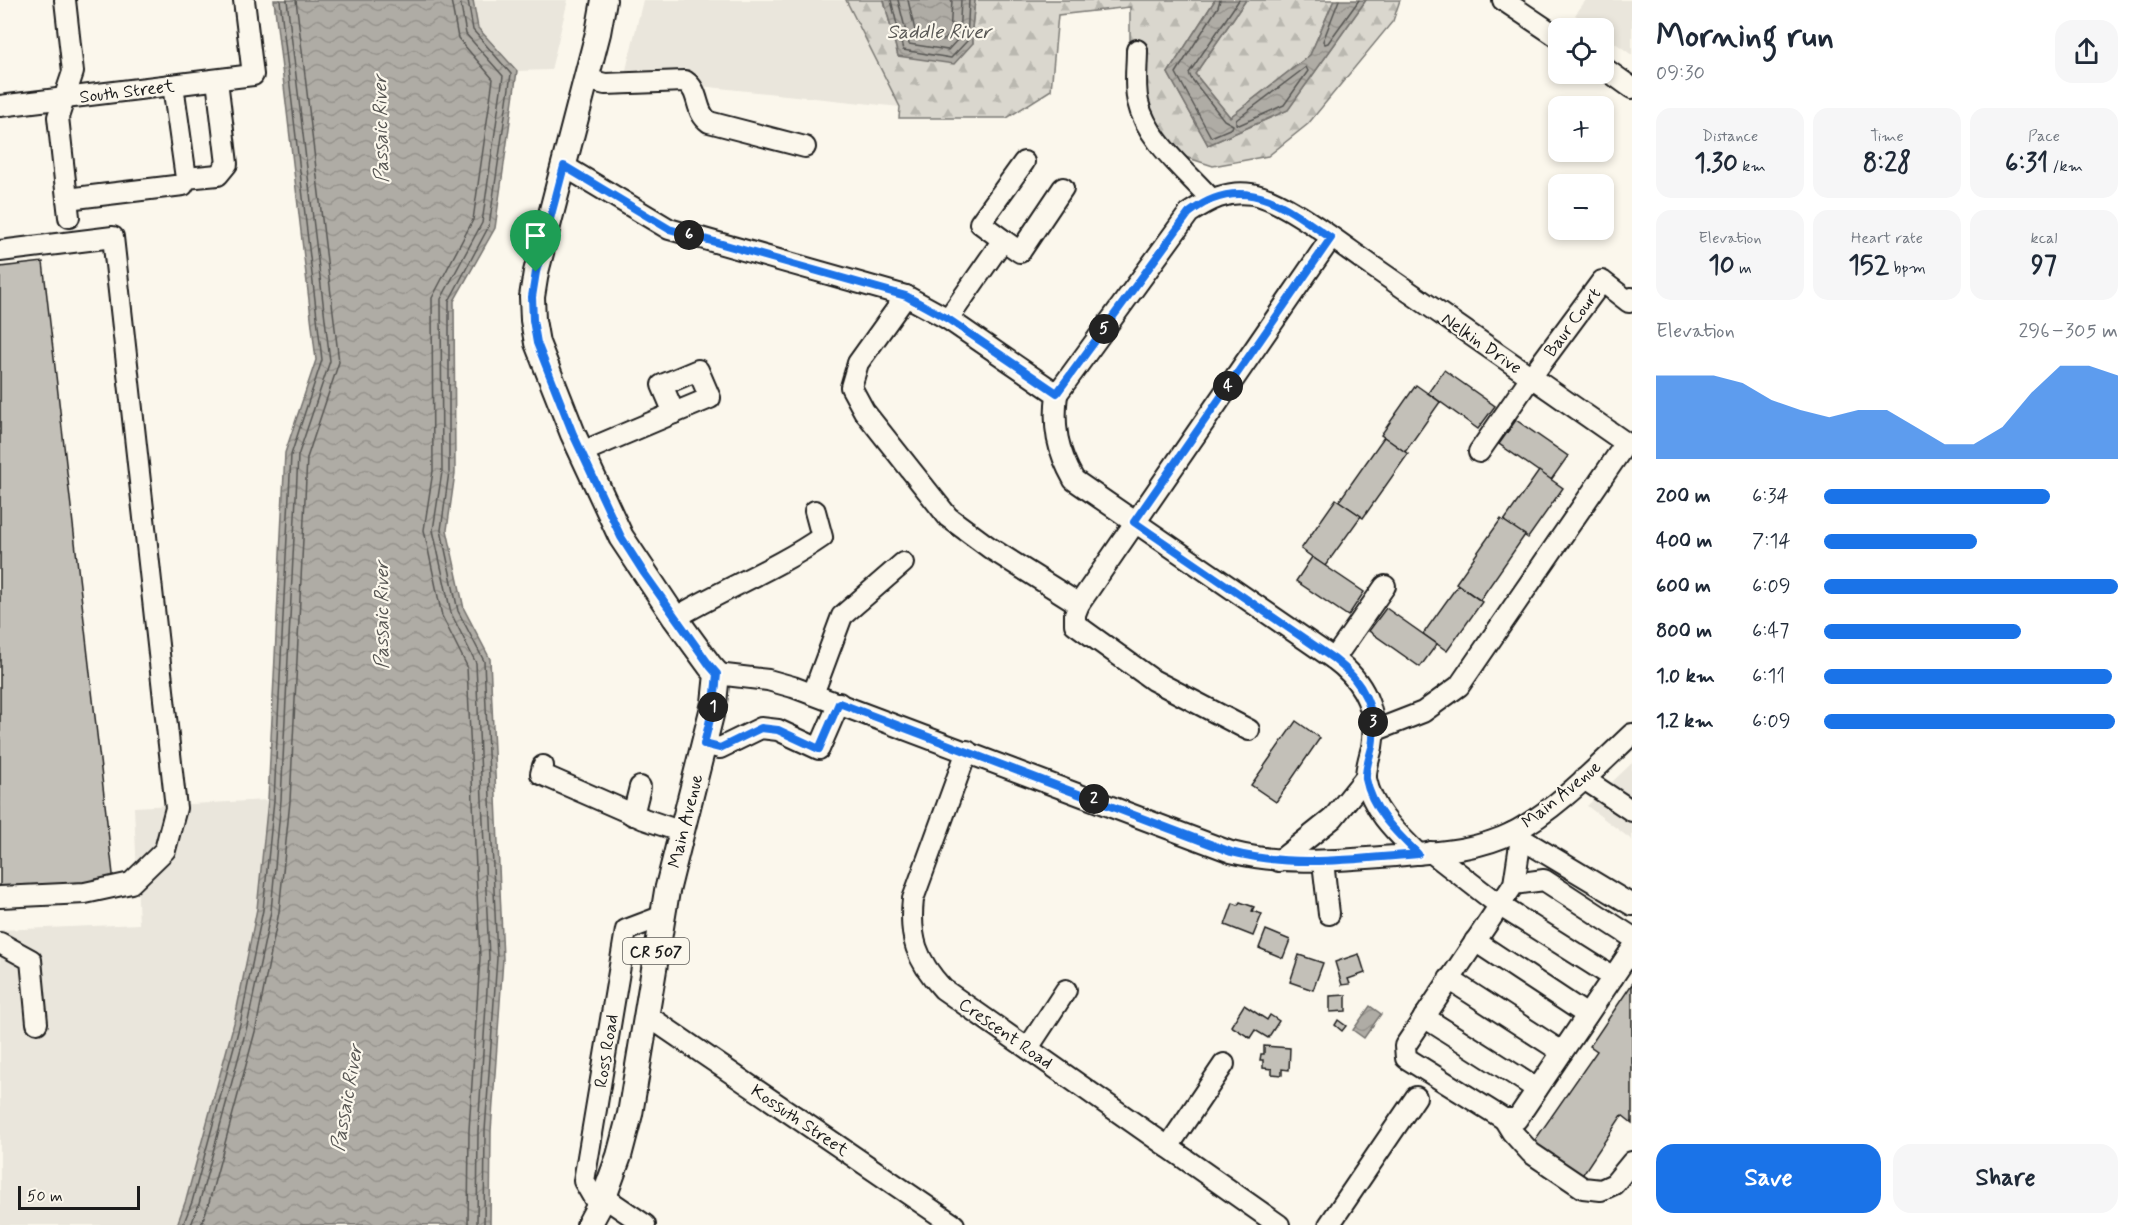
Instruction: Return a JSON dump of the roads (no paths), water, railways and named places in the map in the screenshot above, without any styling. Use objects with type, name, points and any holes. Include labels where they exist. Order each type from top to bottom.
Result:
[{"type":"main road","points":[[604,0],[598,33],[536,272],[532,297],[533,320],[537,343],[582,452],[621,537],[675,618],[717,674]]},
{"type":"main road","name":"Main Avenue","points":[[597,1210],[619,1156],[630,1114],[663,916],[714,703],[717,674]]},
{"type":"street","points":[[65,0],[73,72],[58,117],[68,208],[183,185],[186,178],[173,85]]},
{"type":"street","name":"South Street","points":[[0,106],[253,75],[244,0]]},
{"type":"street","points":[[1503,0],[1548,31]]},
{"type":"street","points":[[1137,50],[1137,99],[1143,120],[1154,136],[1211,199]]},
{"type":"street","points":[[1614,75],[1632,88]]},
{"type":"street","points":[[586,79],[605,84],[685,81],[696,93],[699,110],[709,122],[804,147]]},
{"type":"street","points":[[186,178],[218,175],[227,164],[217,80]]},
{"type":"street","points":[[1024,162],[980,223],[1020,252],[1063,188]]},
{"type":"street","points":[[564,166],[669,229],[906,296],[948,319],[1057,393],[1054,413],[1056,434],[1063,459],[1074,480],[1334,659],[1355,677],[1362,687],[1370,709],[1374,732],[1366,777],[1333,818],[1279,861]]},
{"type":"street","name":"Nelkin Drive","points":[[1057,393],[1189,213],[1211,199],[1232,193],[1253,194],[1273,200],[1331,238],[1629,443],[1459,686],[1423,712],[1374,732]]},
{"type":"street","points":[[0,251],[113,237],[176,808],[165,850],[131,883],[84,893],[0,897]]},
{"type":"street","points":[[1249,730],[1153,680],[1075,624],[1075,614],[1079,604],[1134,522],[1331,238]]},
{"type":"street","points":[[948,319],[1003,240]]},
{"type":"street","name":"Baur Court","points":[[1479,452],[1602,281],[1629,302],[1632,298]]},
{"type":"street","points":[[906,296],[858,363],[851,387],[864,411],[948,517],[990,548],[1079,604]]},
{"type":"street","points":[[582,452],[674,413]]},
{"type":"street","points":[[675,618],[711,596],[767,570],[822,537],[815,511]]},
{"type":"street","points":[[813,694],[842,616],[903,563]]},
{"type":"street","points":[[1334,659],[1385,586]]},
{"type":"street","name":"Main Avenue","points":[[717,674],[768,680],[813,694],[1231,852],[1279,861],[1323,862],[1424,853],[1462,849],[1517,836],[1584,779],[1632,734]]},
{"type":"street","points":[[704,744],[720,748],[761,728],[778,730],[819,749],[839,703]]},
{"type":"street","name":"Crescent Road","points":[[967,751],[913,899],[911,920],[913,939],[920,959],[931,976],[943,988],[1279,1225]]},
{"type":"street","points":[[543,766],[541,774],[633,814],[682,832]]},
{"type":"street","points":[[1366,777],[1383,816],[1424,853],[1499,905],[1613,977]]},
{"type":"street","points":[[1584,779],[1632,811]]},
{"type":"street","points":[[633,814],[640,787]]},
{"type":"street","points":[[1632,905],[1517,836],[1514,884],[1405,1046],[1406,1058],[1504,1119],[1512,1132],[1531,1153],[1583,1188],[1601,1190],[1614,1184],[1632,1162]]},
{"type":"street","points":[[1323,862],[1329,914]]},
{"type":"street","points":[[1514,884],[1544,880],[1632,937]]},
{"type":"street","name":"Ross Road","points":[[597,1210],[584,1181],[626,930],[663,916]]},
{"type":"street","points":[[1475,941],[1587,1015]]},
{"type":"street","points":[[0,943],[31,960],[37,1023]]},
{"type":"street","points":[[1504,1119],[1516,1119],[1632,949]]},
{"type":"street","points":[[1449,979],[1562,1052]]},
{"type":"street","points":[[1028,1048],[1066,990]]},
{"type":"street","name":"Kossuth Street","points":[[645,1014],[954,1225]]},
{"type":"street","points":[[1424,1017],[1537,1089]]},
{"type":"street","points":[[1168,1147],[1224,1064]]},
{"type":"street","points":[[1329,1225],[1416,1097]]},
{"type":"street","points":[[597,1210],[645,1225]]},
{"type":"water","name":"Passaic River","points":[[274,0],[473,0],[478,28],[517,71],[495,228],[454,301],[455,473],[447,530],[464,609],[490,659],[503,959],[491,1131],[490,1225],[177,1225],[186,1200],[234,1023],[257,909],[268,800],[285,453],[316,360]]},
{"type":"water","name":"Saddle River","points":[[884,0],[975,0],[973,43],[954,64],[898,56]]},
{"type":"water","points":[[1215,0],[1246,0],[1195,74],[1230,117],[1310,55],[1334,0],[1366,0],[1288,110],[1208,145],[1168,73]]},
{"type":"water","points":[[1370,1006],[1381,1014],[1364,1038],[1353,1030]]}]
